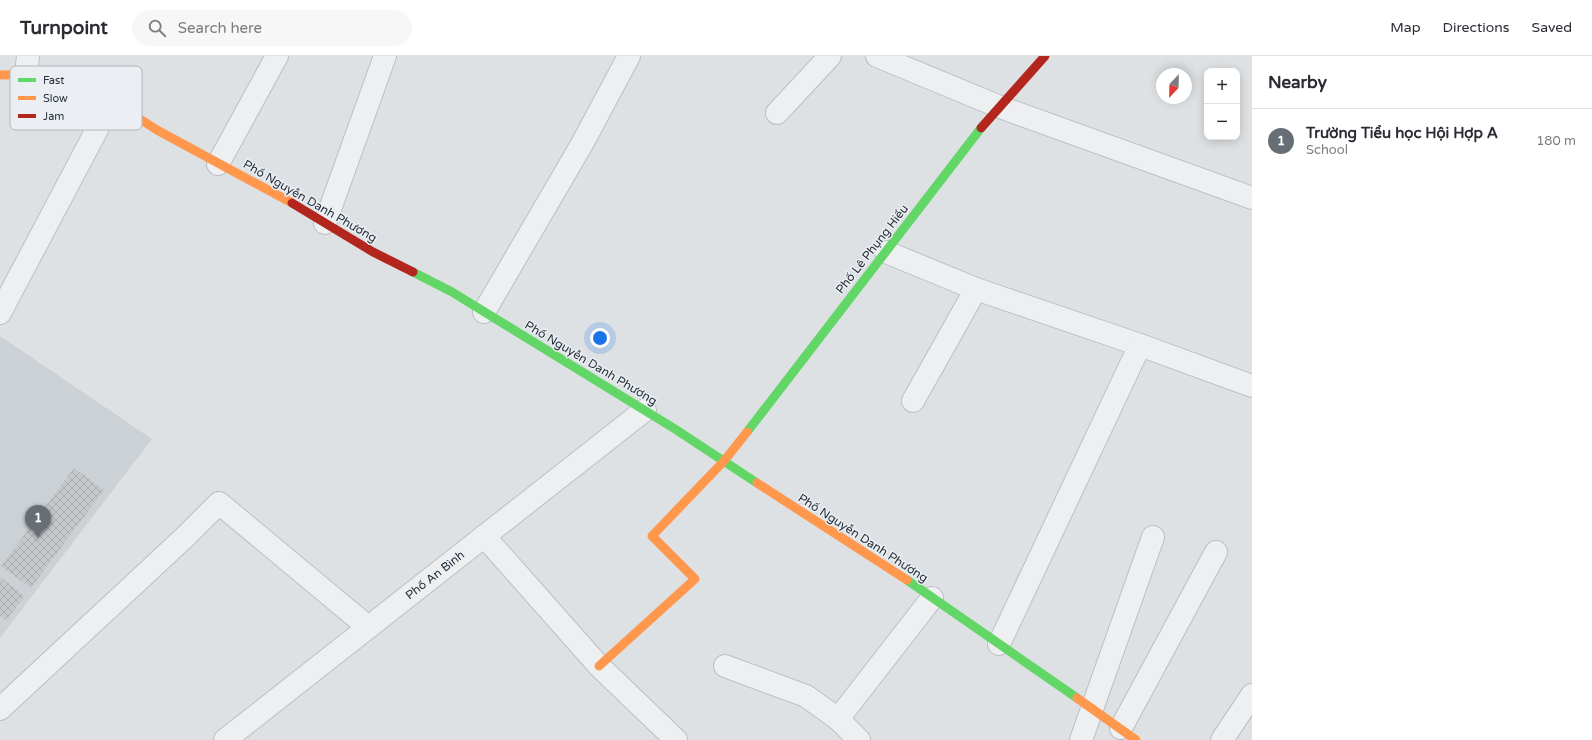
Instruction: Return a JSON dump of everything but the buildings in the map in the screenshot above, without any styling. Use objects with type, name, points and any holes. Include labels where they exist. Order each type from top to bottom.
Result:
[{"type":"street","points":[[218,164],[276,56]]},
{"type":"street","points":[[325,223],[385,56]]},
{"type":"street","points":[[484,312],[582,144],[629,56]]},
{"type":"street","points":[[777,113],[830,56]]},
{"type":"street","points":[[877,56],[1000,107],[1252,198]]},
{"type":"street","name":"Phố Lê Phụng Hiểu","points":[[600,666],[695,579],[652,536],[724,461],[982,127],[1045,56]]},
{"type":"street","name":"Phố Nguyễn Danh Phương","points":[[0,75],[10,71]]},
{"type":"street","name":"Phố Nguyễn Danh Phương","points":[[142,120],[325,223],[373,252],[452,292],[644,410],[880,562],[1128,734]]},
{"type":"street","points":[[2,308],[97,130]]},
{"type":"street","points":[[886,252],[976,289],[1140,345],[1252,386]]},
{"type":"street","points":[[913,401],[976,289]]},
{"type":"street","points":[[999,644],[1140,345]]},
{"type":"street","name":"Phố An Bình","points":[[226,740],[644,410]]},
{"type":"street","points":[[2,704],[185,537],[218,503],[368,627]]},
{"type":"street","points":[[484,536],[600,666],[676,740]]},
{"type":"street","points":[[1081,740],[1154,537]]},
{"type":"street","points":[[1128,734],[1216,552]]},
{"type":"street","points":[[838,719],[932,598]]},
{"type":"street","points":[[725,666],[806,696],[838,719],[859,740]]},
{"type":"street","points":[[1222,740],[1252,695]]},
{"type":"shaded area","points":[[0,336],[152,439],[0,638]]},
{"type":"traffic: fast","points":[[747,432],[981,128]]},
{"type":"traffic: fast","points":[[413,272],[452,292],[675,429],[757,483]]},
{"type":"traffic: fast","points":[[907,580],[1077,698]]},
{"type":"traffic: slow","points":[[0,75],[10,75]]},
{"type":"traffic: slow","points":[[142,120],[157,130],[292,203]]},
{"type":"traffic: slow","points":[[599,666],[695,579],[652,536],[724,461],[747,432]]},
{"type":"traffic: slow","points":[[757,483],[907,580]]},
{"type":"traffic: slow","points":[[1077,698],[1136,740]]},
{"type":"traffic: jam","points":[[981,128],[1045,56]]},
{"type":"traffic: jam","points":[[292,203],[373,252],[413,272]]},
{"type":"place","name":"Trường Tiểu học Hội Hợp A","points":[[38,538]]}]
